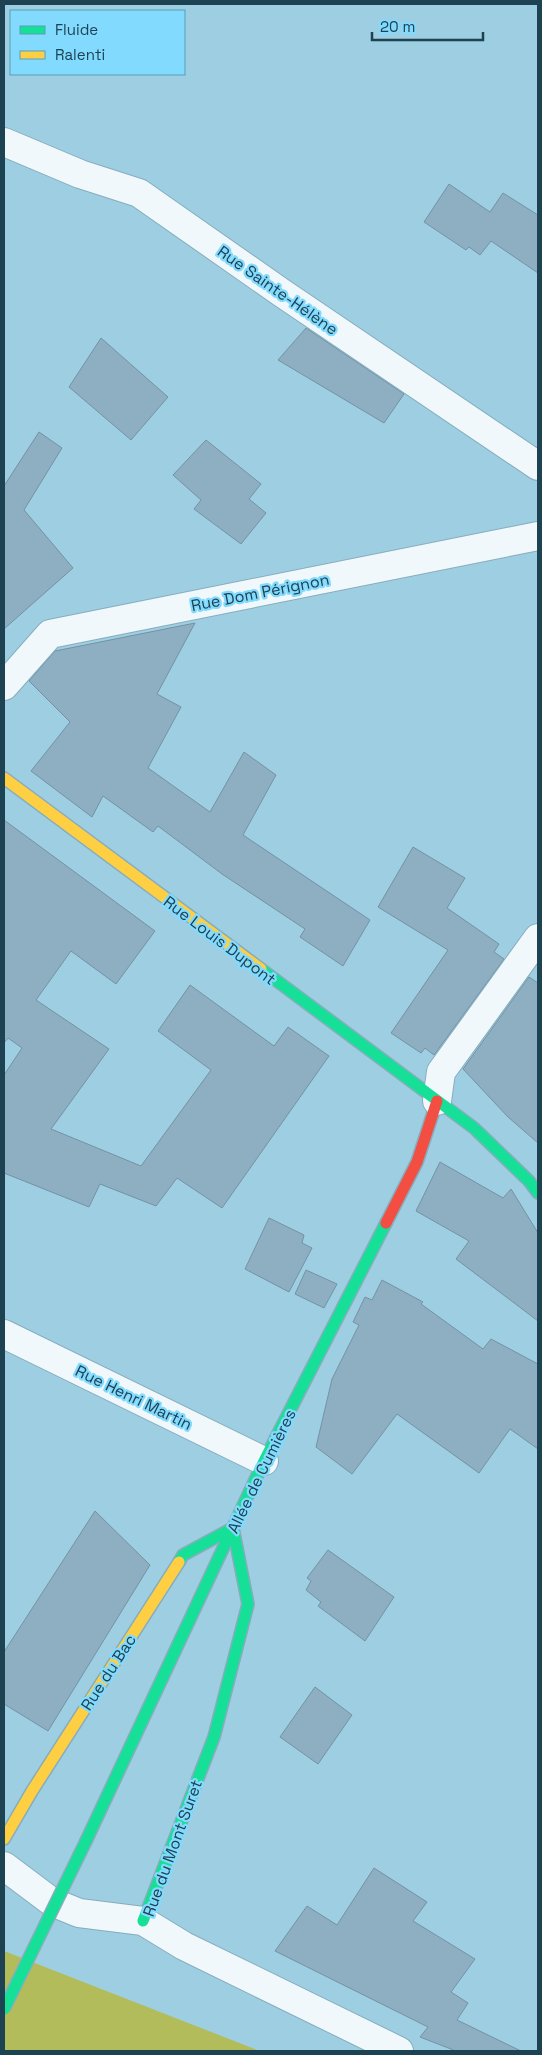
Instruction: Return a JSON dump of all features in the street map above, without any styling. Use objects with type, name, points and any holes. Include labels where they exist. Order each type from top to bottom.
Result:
[{"type":"main road","name":"Rue Louis Dupont","points":[[4,778],[474,1128],[529,1181],[538,1194]]},
{"type":"main road","name":"Allée de Cumières","points":[[4,2008],[86,1841],[264,1460],[417,1162],[437,1101]]},
{"type":"main road","name":"Rue du Bac","points":[[4,1839],[32,1791],[183,1555],[233,1528]]},
{"type":"main road","name":"Rue du Mont Suret","points":[[143,1921],[214,1737],[248,1604],[233,1528]]},
{"type":"street","name":"Rue Sainte-Hélène","points":[[4,142],[80,174],[139,193],[282,293],[538,466]]},
{"type":"street","name":"Rue Dom Pérignon","points":[[4,686],[50,634],[538,536]]},
{"type":"street","points":[[437,1101],[441,1072],[538,938]]},
{"type":"street","name":"Rue Henri Martin","points":[[4,1334],[264,1460]]},
{"type":"street","points":[[4,1866],[52,1902],[79,1913],[143,1921]]},
{"type":"street","name":"Rue du Mont Suret","points":[[143,1921],[184,1946],[399,2051]]},
{"type":"shaded area","points":[[4,1951],[260,2051],[4,2051]]},
{"type":"building","points":[[449,184],[490,212],[503,193],[538,215],[538,273],[491,241],[480,255],[469,247],[466,250],[424,222]]},
{"type":"building","points":[[306,328],[404,394],[384,423],[278,360]]},
{"type":"building","points":[[101,338],[168,397],[131,440],[69,387]]},
{"type":"building","points":[[39,432],[62,448],[24,510],[73,568],[4,629],[4,486]]},
{"type":"building","points":[[206,440],[261,484],[249,499],[266,513],[241,544],[194,509],[201,500],[173,475]]},
{"type":"building","points":[[195,623],[157,694],[181,707],[148,768],[210,812],[244,752],[276,775],[243,835],[370,920],[343,966],[300,937],[305,929],[222,874],[158,826],[153,832],[103,796],[92,817],[31,771],[70,722],[29,681],[55,651]]},
{"type":"building","points":[[4,820],[155,931],[116,984],[71,951],[36,1000],[109,1049],[51,1129],[141,1166],[211,1070],[158,1031],[190,985],[274,1046],[288,1027],[329,1056],[222,1208],[177,1178],[156,1206],[100,1184],[89,1207],[4,1173],[4,1075],[22,1048],[8,1038],[4,1043]]},
{"type":"building","points":[[413,847],[465,878],[447,908],[499,944],[494,952],[504,959],[434,1055],[425,1048],[421,1053],[391,1033],[448,950],[378,907]]},
{"type":"building","points":[[529,977],[538,983],[538,1143],[508,1117],[463,1069]]},
{"type":"building","points":[[440,1162],[503,1198],[511,1189],[538,1233],[538,1321],[456,1259],[469,1241],[416,1211]]},
{"type":"building","points":[[269,1218],[304,1235],[302,1243],[312,1248],[289,1292],[245,1269]]},
{"type":"building","points":[[306,1270],[337,1284],[324,1308],[295,1294]]},
{"type":"building","points":[[382,1280],[423,1302],[421,1304],[483,1349],[491,1339],[538,1364],[538,1449],[510,1429],[479,1473],[397,1414],[352,1474],[316,1447],[332,1379],[359,1325],[353,1322],[365,1297],[372,1300]]},
{"type":"building","points":[[95,1511],[150,1565],[48,1731],[4,1704],[4,1652]]},
{"type":"building","points":[[328,1550],[394,1597],[365,1641],[318,1606],[321,1602],[306,1590],[311,1581],[307,1578]]},
{"type":"building","points":[[315,1687],[352,1715],[318,1764],[280,1737]]},
{"type":"building","points":[[374,1868],[427,1902],[413,1921],[475,1959],[451,1992],[468,2003],[457,2020],[521,2051],[456,2051],[420,2037],[428,2027],[275,1951],[307,1906],[337,1925]]},
{"type":"traffic: fast","points":[[261,969],[474,1128],[529,1181],[538,1193]]},
{"type":"traffic: fast","points":[[86,1841],[264,1461],[386,1223]]},
{"type":"traffic: fast","points":[[179,1562],[183,1555],[233,1528]]},
{"type":"traffic: fast","points":[[143,1921],[214,1737],[248,1604],[233,1528]]},
{"type":"traffic: fast","points":[[4,2009],[86,1841]]},
{"type":"traffic: slow","points":[[4,778],[261,969]]},
{"type":"traffic: slow","points":[[4,1839],[32,1791],[179,1562]]},
{"type":"traffic: jam","points":[[386,1223],[417,1162],[437,1101]]}]
